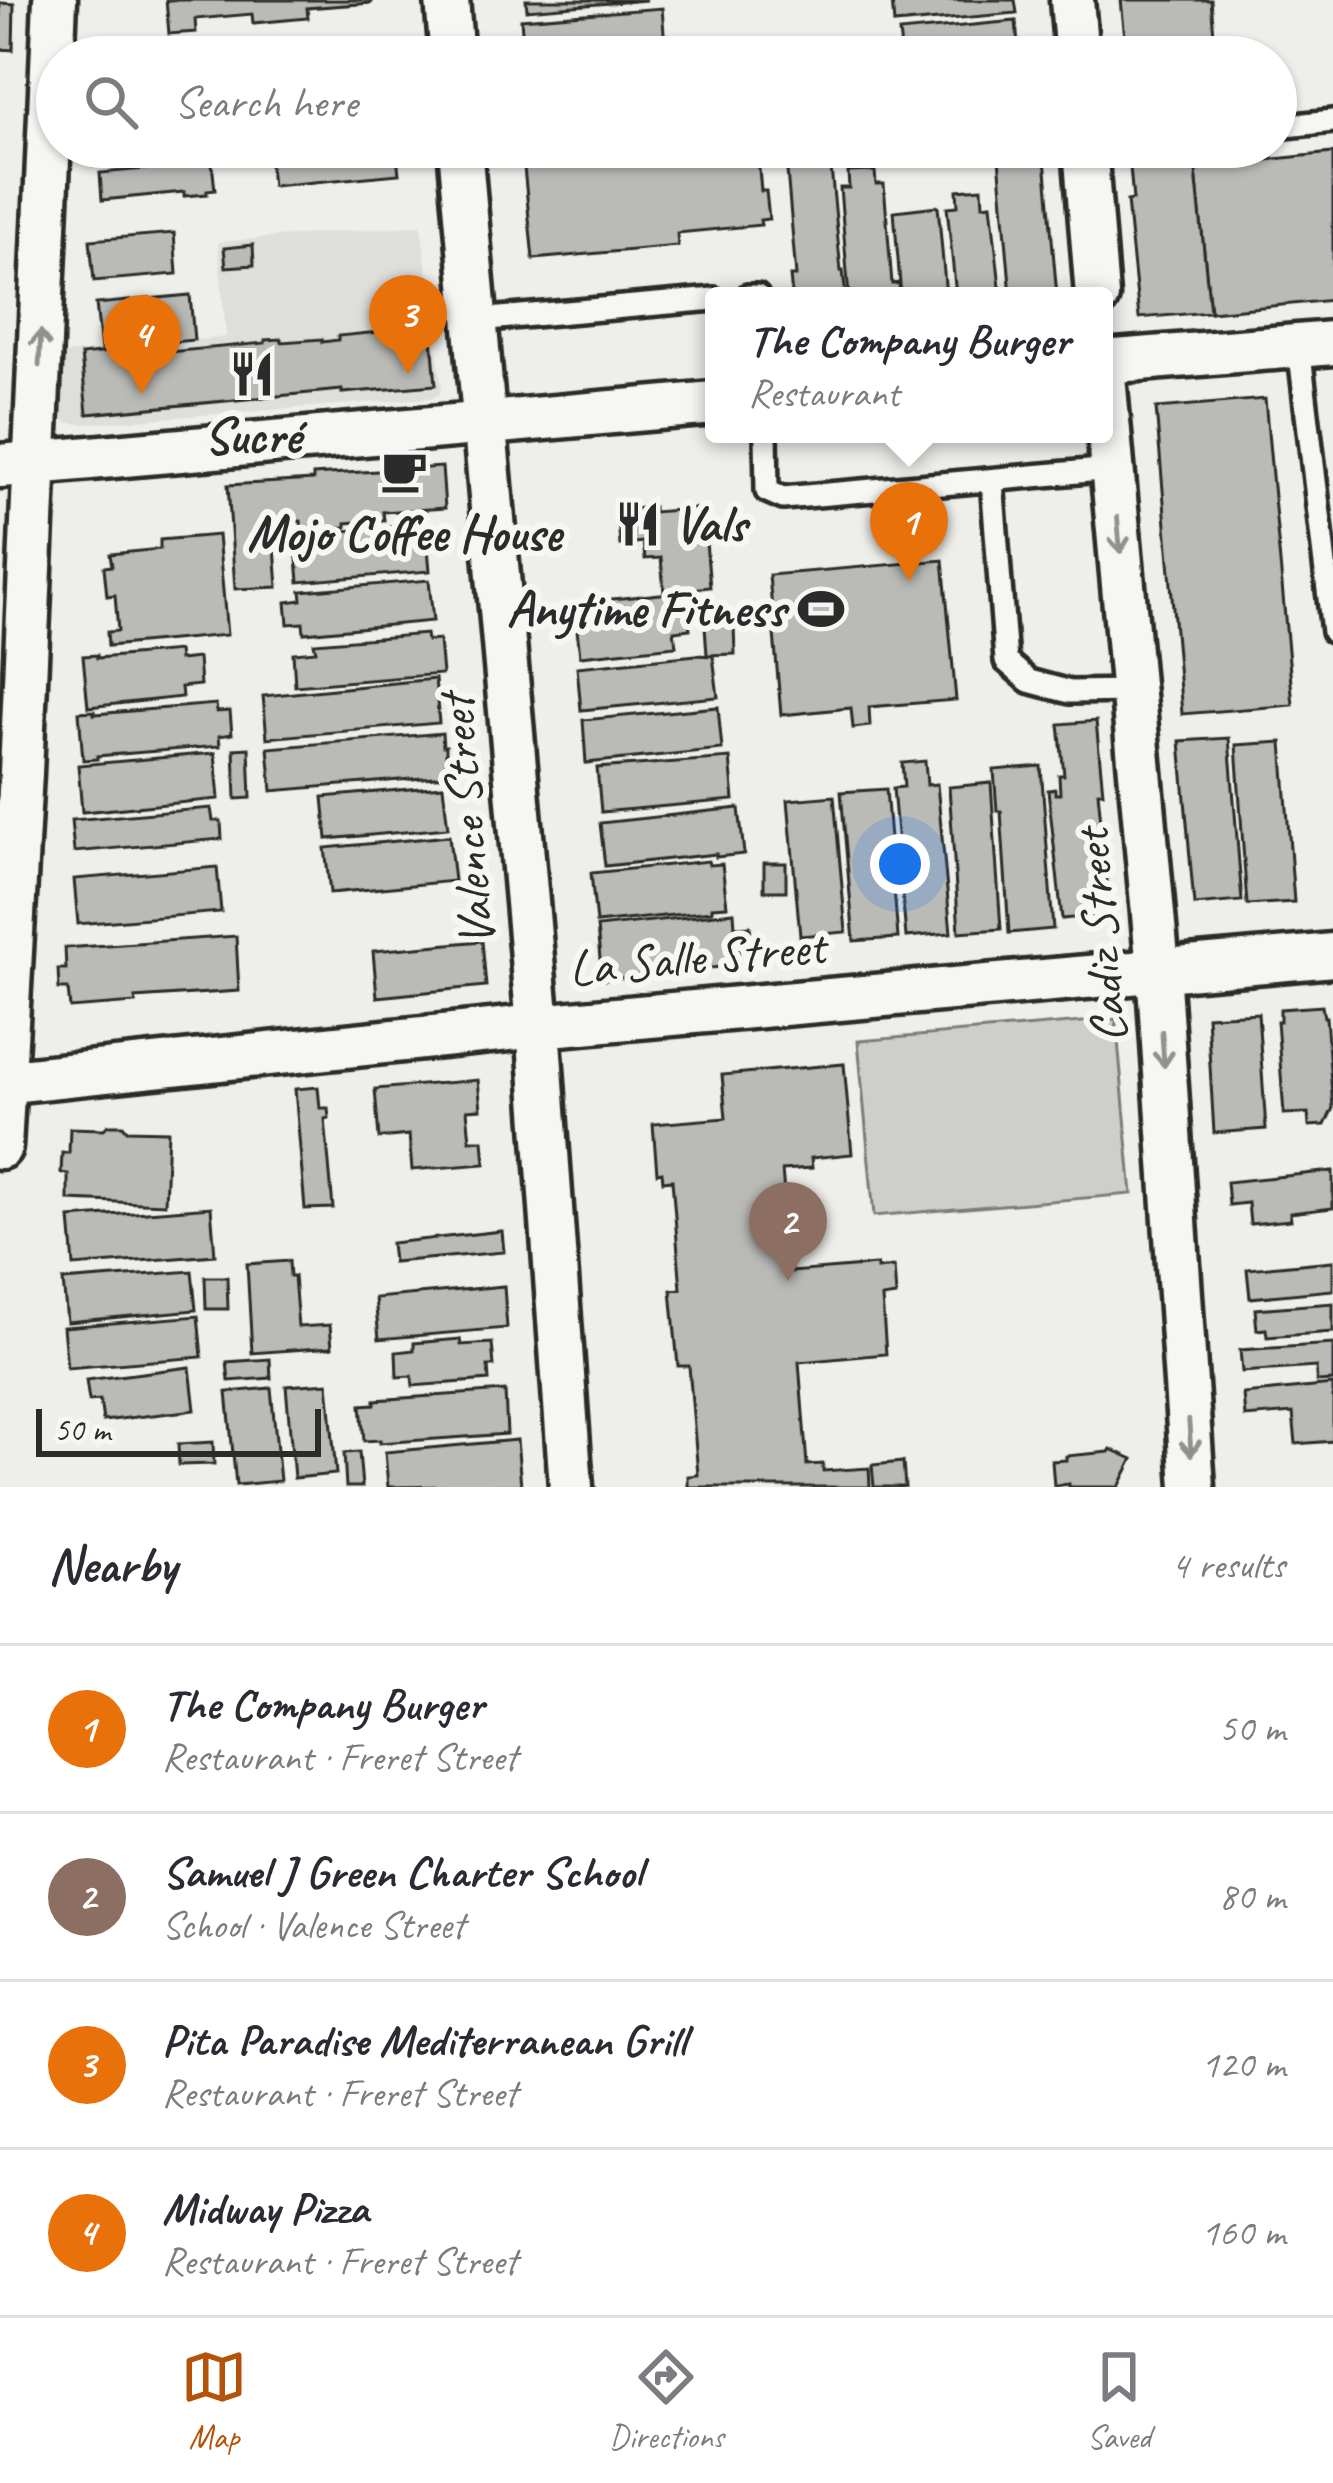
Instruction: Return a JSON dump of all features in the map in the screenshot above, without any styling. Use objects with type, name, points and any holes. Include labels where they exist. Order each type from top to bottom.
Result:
[{"type":"street","points":[[52,36],[55,0]]},
{"type":"street","points":[[447,0],[450,36]]},
{"type":"street","points":[[1072,0],[1075,36]]},
{"type":"street","points":[[0,1147],[17,465],[41,168]]},
{"type":"street","name":"Valence Street","points":[[462,168],[538,1026],[571,1487]]},
{"type":"street","points":[[1086,168],[1096,287]]},
{"type":"street","points":[[1113,361],[1316,344]]},
{"type":"street","points":[[17,465],[705,404]]},
{"type":"street","name":"Cadiz Street","points":[[1110,443],[1158,969],[1193,1487]]},
{"type":"street","name":"La Salle Street","points":[[1,1082],[538,1026],[1333,955]]},
{"type":"lane","points":[[1297,125],[1333,121]]},
{"type":"lane","points":[[477,320],[705,300]]},
{"type":"lane","points":[[1316,344],[1333,632]]},
{"type":"lane","points":[[766,443],[767,491],[783,498],[1112,469]]},
{"type":"lane","points":[[992,479],[1006,661],[1029,681],[1070,692],[1133,691]]},
{"type":"shaded area","points":[[421,225],[442,387],[439,395],[84,424],[67,423],[56,412],[64,354],[226,337],[218,242]]},
{"type":"shaded area","points":[[1116,1019],[1132,1194],[874,1216],[858,1041]]},
{"type":"building","points":[[166,0],[371,3],[307,8],[308,18],[253,23],[252,14],[195,19],[196,32],[169,34]]},
{"type":"building","points":[[526,0],[647,0],[527,10]]},
{"type":"building","points":[[892,0],[1015,0],[1017,13],[894,24]]},
{"type":"building","points":[[1121,0],[1211,0],[1214,36],[1125,36]]},
{"type":"building","points":[[0,3],[14,4],[13,50],[0,49]]},
{"type":"building","points":[[662,8],[664,36],[522,36],[521,19]]},
{"type":"building","points":[[1016,21],[1017,36],[899,36],[899,32]]},
{"type":"building","points":[[1333,153],[1333,300],[1210,312],[1196,168],[1297,168],[1297,157]]},
{"type":"building","points":[[213,168],[215,190],[102,200],[100,173]]},
{"type":"building","points":[[270,168],[398,168],[399,174],[272,186]]},
{"type":"building","points":[[524,168],[759,168],[769,219],[760,220],[761,225],[677,233],[678,246],[533,259]]},
{"type":"building","points":[[787,168],[831,168],[845,287],[791,287],[790,276],[796,276]]},
{"type":"building","points":[[1000,168],[1046,168],[1056,287],[1010,287]]},
{"type":"building","points":[[1130,168],[1196,168],[1210,312],[1139,318],[1127,201],[1133,200]]},
{"type":"building","points":[[875,171],[876,184],[884,184],[892,284],[899,287],[848,287],[840,188],[849,188],[848,172]]},
{"type":"building","points":[[982,188],[983,205],[991,204],[1000,287],[955,287],[947,207],[958,206],[957,190]]},
{"type":"building","points":[[938,206],[945,287],[900,287],[894,211]]},
{"type":"building","points":[[174,233],[177,274],[94,281],[90,240]]},
{"type":"building","points":[[253,245],[254,265],[226,267],[224,248]]},
{"type":"building","points":[[190,295],[194,340],[101,349],[96,304]]},
{"type":"building","points":[[431,327],[436,385],[87,414],[81,355],[136,349],[137,355],[281,339],[322,342],[338,340],[338,336]]},
{"type":"building","points":[[1265,399],[1293,705],[1182,714],[1156,408]]},
{"type":"building","points":[[442,467],[445,508],[383,512],[384,520],[346,523],[346,527],[302,530],[301,521],[283,522],[284,534],[274,534],[278,587],[235,589],[228,485]]},
{"type":"building","points":[[653,507],[653,512],[703,508],[710,587],[664,592],[661,558],[645,559],[643,542],[620,545],[622,510]]},
{"type":"building","points":[[426,524],[430,571],[299,582],[295,535]]},
{"type":"building","points":[[218,535],[227,635],[108,646],[107,632],[118,631],[115,595],[107,596],[104,567],[112,566],[110,554],[160,549],[160,540]]},
{"type":"building","points":[[943,560],[956,700],[869,707],[870,726],[853,728],[851,708],[781,715],[769,575]]},
{"type":"building","points":[[429,580],[433,621],[304,633],[303,623],[288,624],[286,602],[302,600],[301,591]]},
{"type":"building","points":[[670,593],[670,598],[680,597],[681,606],[687,605],[690,629],[674,631],[676,646],[580,656],[574,603]]},
{"type":"building","points":[[734,625],[735,654],[707,655],[705,626]]},
{"type":"building","points":[[426,634],[427,641],[439,640],[442,674],[295,686],[293,653],[316,651],[314,643]]},
{"type":"building","points":[[178,651],[179,660],[198,658],[200,685],[181,687],[182,697],[88,707],[83,656]]},
{"type":"building","points":[[713,656],[718,697],[581,710],[577,667]]},
{"type":"building","points":[[435,679],[439,723],[267,738],[263,696]]},
{"type":"building","points":[[216,704],[217,712],[230,711],[232,734],[219,736],[220,746],[83,760],[79,712]]},
{"type":"building","points":[[718,707],[722,749],[586,763],[583,720]]},
{"type":"building","points":[[1096,721],[1109,901],[1092,903],[1093,916],[1062,919],[1048,790],[1060,794],[1059,775],[1064,775],[1059,724]]},
{"type":"building","points":[[442,733],[446,776],[272,791],[268,748]]},
{"type":"building","points":[[1229,738],[1242,901],[1194,905],[1180,741]]},
{"type":"building","points":[[1282,742],[1294,902],[1247,905],[1236,745]]},
{"type":"building","points":[[249,748],[251,798],[236,799],[234,749]]},
{"type":"building","points":[[215,753],[219,799],[82,812],[78,765]]},
{"type":"building","points":[[730,758],[734,800],[601,812],[597,768]]},
{"type":"building","points":[[925,761],[927,785],[937,784],[951,933],[906,937],[893,788],[904,787],[902,763]]},
{"type":"building","points":[[1041,766],[1053,929],[1009,933],[994,770]]},
{"type":"building","points":[[991,783],[1001,929],[959,932],[949,787]]},
{"type":"building","points":[[443,786],[448,828],[327,839],[323,797]]},
{"type":"building","points":[[886,789],[898,938],[854,941],[841,792]]},
{"type":"building","points":[[834,796],[846,932],[800,936],[788,800]]},
{"type":"building","points":[[211,808],[213,821],[221,821],[222,839],[74,852],[71,820]]},
{"type":"building","points":[[739,808],[744,854],[605,866],[600,823]]},
{"type":"building","points":[[449,836],[454,881],[330,893],[325,848]]},
{"type":"building","points":[[708,861],[709,865],[722,864],[727,906],[596,923],[591,873]]},
{"type":"building","points":[[764,863],[786,863],[786,891],[764,891]]},
{"type":"building","points":[[217,867],[221,912],[78,924],[74,879]]},
{"type":"building","points":[[734,912],[735,927],[750,926],[752,949],[738,951],[739,965],[602,980],[597,927]]},
{"type":"building","points":[[236,936],[239,991],[70,1008],[68,989],[59,989],[58,969],[66,969],[65,948]]},
{"type":"building","points":[[482,941],[486,986],[377,997],[373,951]]},
{"type":"building","points":[[1322,1006],[1333,1108],[1325,1125],[1309,1126],[1308,1113],[1284,1114],[1277,1021],[1280,1009]]},
{"type":"building","points":[[1258,1013],[1266,1129],[1214,1133],[1207,1016]]},
{"type":"building","points":[[844,1064],[852,1154],[811,1158],[812,1168],[782,1170],[791,1272],[894,1267],[896,1296],[882,1298],[886,1354],[799,1362],[807,1465],[823,1464],[823,1471],[869,1468],[870,1487],[688,1487],[688,1476],[698,1475],[689,1366],[678,1366],[671,1290],[681,1289],[672,1180],[663,1181],[662,1172],[657,1173],[653,1124],[726,1118],[722,1075]]},
{"type":"building","points":[[478,1080],[481,1109],[467,1110],[470,1140],[483,1140],[485,1164],[412,1170],[409,1135],[379,1138],[375,1089]]},
{"type":"building","points":[[318,1087],[320,1108],[328,1108],[333,1208],[305,1209],[295,1089]]},
{"type":"building","points":[[108,1125],[168,1131],[165,1204],[68,1200],[68,1174],[61,1173],[62,1153],[69,1153],[70,1128],[104,1129]]},
{"type":"building","points":[[1333,1171],[1333,1208],[1290,1213],[1291,1220],[1250,1224],[1248,1203],[1229,1205],[1227,1182]]},
{"type":"building","points":[[211,1207],[215,1255],[74,1266],[70,1218]]},
{"type":"building","points":[[502,1231],[504,1252],[393,1262],[391,1243]]},
{"type":"building","points":[[289,1261],[298,1327],[330,1325],[332,1347],[252,1353],[247,1264]]},
{"type":"building","points":[[1333,1261],[1333,1290],[1250,1298],[1247,1269]]},
{"type":"building","points":[[192,1271],[196,1310],[67,1322],[63,1281]]},
{"type":"building","points":[[205,1277],[227,1277],[228,1309],[206,1309]]},
{"type":"building","points":[[504,1286],[507,1328],[379,1339],[375,1298]]},
{"type":"building","points":[[1333,1303],[1333,1332],[1267,1337],[1266,1329],[1257,1330],[1255,1309]]},
{"type":"building","points":[[198,1316],[202,1357],[67,1368],[63,1327]]},
{"type":"building","points":[[460,1339],[461,1345],[492,1343],[494,1366],[488,1366],[489,1380],[413,1386],[412,1376],[397,1377],[396,1352],[414,1350],[414,1343]]},
{"type":"building","points":[[1333,1344],[1333,1381],[1317,1382],[1316,1367],[1242,1372],[1240,1350]]},
{"type":"building","points":[[270,1359],[271,1378],[229,1381],[227,1362]]},
{"type":"building","points":[[190,1367],[195,1410],[103,1421],[100,1400],[89,1401],[86,1380]]},
{"type":"building","points":[[328,1383],[336,1474],[294,1478],[286,1386]]},
{"type":"building","points":[[1333,1385],[1333,1441],[1296,1444],[1293,1413],[1245,1417],[1243,1394]]},
{"type":"building","points":[[271,1388],[280,1481],[236,1485],[227,1392]]},
{"type":"building","points":[[505,1391],[507,1434],[364,1441],[361,1405],[375,1404],[375,1400]]},
{"type":"building","points":[[517,1440],[521,1485],[388,1487],[385,1452]]},
{"type":"building","points":[[213,1442],[214,1464],[179,1465],[178,1444]]},
{"type":"building","points":[[1111,1449],[1133,1459],[1119,1487],[1054,1486],[1052,1461]]},
{"type":"building","points":[[359,1452],[362,1487],[346,1487],[344,1453]]},
{"type":"building","points":[[903,1462],[905,1487],[874,1487],[872,1465]]},
{"type":"place","name":"Sucré","points":[[252,374]]},
{"type":"place","name":"Pita Paradise Mediterranean Grill","points":[[408,374]]},
{"type":"place","name":"Midway Pizza","points":[[142,394]]},
{"type":"place","name":"Mojo Coffee House","points":[[404,471]]},
{"type":"place","name":"Vals","points":[[638,524]]},
{"type":"place","name":"The Company Burger","points":[[909,581]]},
{"type":"place","name":"Anytime Fitness","points":[[821,609]]},
{"type":"place","name":"Samuel J Green Charter School","points":[[788,1281]]}]
